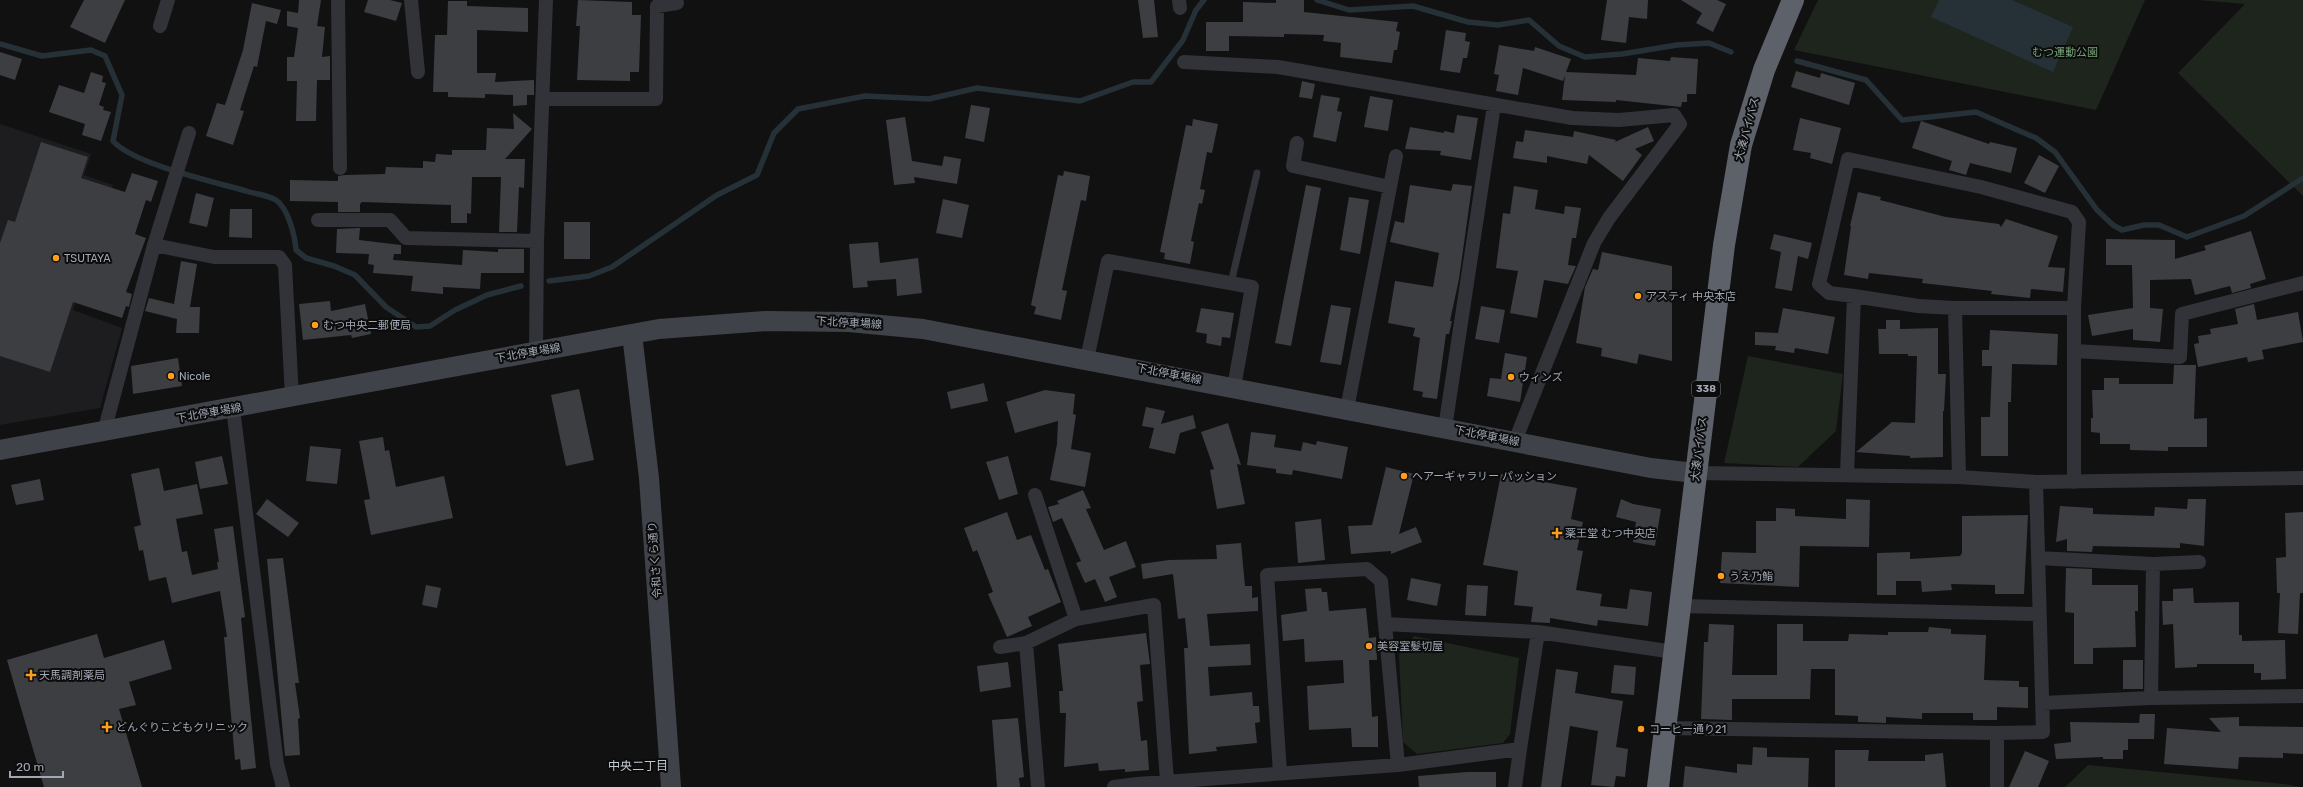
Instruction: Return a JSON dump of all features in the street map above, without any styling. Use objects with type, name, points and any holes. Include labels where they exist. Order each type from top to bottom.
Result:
[{"type":"highway","name":"大湊バイパス","points":[[1658,787],[1724,245],[1741,145],[1764,70],[1793,0]]},
{"type":"main road","name":"下北停車場線","points":[[0,450],[659,329],[766,321],[849,322],[924,328],[1651,468],[1696,473]]},
{"type":"main road","name":"令和さくら通り","points":[[632,334],[649,478],[671,787]]},
{"type":"street","points":[[160,26],[168,0]]},
{"type":"street","points":[[338,0],[340,168]]},
{"type":"street","points":[[411,0],[418,72]]},
{"type":"street","points":[[536,352],[537,241],[546,0]]},
{"type":"street","points":[[543,99],[656,99],[657,6],[677,2]]},
{"type":"street","points":[[1184,62],[1278,67],[1572,118],[1620,120],[1674,115],[1680,124],[1618,207],[1594,243],[1582,268],[1515,441]]},
{"type":"street","points":[[1445,428],[1494,105]]},
{"type":"street","points":[[104,432],[154,245],[189,133]]},
{"type":"street","points":[[1297,143],[1293,166],[1390,187]]},
{"type":"street","points":[[1347,409],[1396,156]]},
{"type":"street","points":[[2074,308],[1955,308],[1918,306],[1829,293],[1819,284],[1848,160],[1981,187],[2072,212],[2079,222],[2074,308],[2074,482]]},
{"type":"street","points":[[318,220],[390,220],[406,238],[537,241]]},
{"type":"street","points":[[154,245],[214,257],[279,257],[285,265],[292,397]]},
{"type":"street","points":[[1087,359],[1108,261],[1231,283],[1252,287],[1234,387]]},
{"type":"street","points":[[2075,351],[2180,357],[2182,314],[2303,283]]},
{"type":"street","points":[[1847,474],[1854,296]]},
{"type":"street","points":[[1955,308],[1959,477]]},
{"type":"street","points":[[233,408],[277,764],[282,787]]},
{"type":"street","points":[[1696,473],[1847,474],[1959,477],[2036,482],[2303,478]]},
{"type":"street","points":[[1665,728],[1997,733],[2043,732],[2036,482]]},
{"type":"street","points":[[1035,495],[1076,619]]},
{"type":"street","points":[[2038,558],[2153,564],[2199,562]]},
{"type":"street","points":[[2151,698],[2153,564]]},
{"type":"street","points":[[1280,773],[1267,575],[1367,569],[1381,581],[1398,765]]},
{"type":"street","points":[[1000,647],[1026,643],[1076,619],[1154,605],[1167,781]]},
{"type":"street","points":[[1680,606],[2039,614]]},
{"type":"street","points":[[1385,624],[1538,632],[1674,652]]},
{"type":"street","points":[[1515,787],[1538,632]]},
{"type":"street","points":[[1026,643],[1038,787]]},
{"type":"street","points":[[2042,703],[2151,698],[2303,696]]},
{"type":"street","points":[[1997,733],[1997,787]]},
{"type":"street","points":[[1114,787],[1137,786],[1167,781],[1398,765],[1520,749]]},
{"type":"lane","points":[[1231,283],[1257,173]]},
{"type":"shaded area","points":[[1939,0],[2012,0],[2073,27],[2053,72],[1931,17]]},
{"type":"shaded area","points":[[0,124],[91,154],[84,175],[113,185],[73,310],[122,328],[100,408],[0,425]]},
{"type":"green space","name":"むつ運動公園","points":[[1818,0],[2145,0],[2096,110],[1794,50]]},
{"type":"green space","points":[[2198,0],[2303,0],[2303,196],[2178,73],[2245,4]]},
{"type":"green space","points":[[1748,356],[1843,374],[1836,431],[1798,467],[1724,463]]},
{"type":"green space","points":[[1414,636],[1519,658],[1510,734],[1503,743],[1417,754],[1403,742],[1399,654]]},
{"type":"green space","points":[[2088,765],[2284,784],[2301,787],[2065,787]]},
{"type":"building","points":[[84,0],[125,0],[105,43],[70,27]]},
{"type":"building","points":[[299,0],[321,0],[317,26],[325,27],[322,57],[330,56],[330,80],[317,80],[316,121],[296,121],[297,81],[287,81],[287,57],[294,57],[298,28],[287,26],[287,11],[298,13]]},
{"type":"building","points":[[368,0],[390,0],[402,3],[396,21],[364,12]]},
{"type":"building","points":[[578,0],[632,2],[632,15],[641,15],[639,72],[630,72],[630,81],[577,80],[580,26],[576,26]]},
{"type":"building","points":[[1138,0],[1154,0],[1158,37],[1143,38]]},
{"type":"building","points":[[1276,0],[1304,0],[1304,12],[1398,22],[1396,31],[1400,32],[1397,50],[1394,50],[1392,63],[1340,57],[1341,43],[1323,41],[1324,35],[1284,34],[1284,37],[1229,36],[1229,51],[1206,51],[1206,22],[1243,22],[1243,2],[1276,3]]},
{"type":"building","points":[[1607,0],[1648,0],[1647,19],[1629,17],[1626,43],[1601,40]]},
{"type":"building","points":[[1681,0],[1717,0],[1726,4],[1713,32],[1696,23],[1702,13]]},
{"type":"building","points":[[448,1],[467,1],[467,6],[528,8],[528,32],[477,30],[477,73],[496,73],[495,82],[534,80],[534,95],[527,95],[527,105],[513,106],[513,95],[485,94],[485,98],[448,97],[448,92],[433,92],[435,35],[447,35]]},
{"type":"building","points":[[252,3],[281,10],[277,24],[266,21],[257,67],[254,66],[240,110],[244,111],[233,145],[206,136],[217,103],[225,105],[243,50]]},
{"type":"building","points":[[1446,30],[1466,33],[1465,41],[1470,42],[1467,58],[1463,58],[1460,73],[1440,70]]},
{"type":"building","points":[[1499,45],[1534,51],[1535,47],[1571,59],[1566,72],[1636,75],[1638,58],[1670,61],[1671,57],[1698,59],[1696,94],[1687,94],[1687,102],[1682,102],[1681,107],[1616,100],[1616,102],[1562,100],[1565,75],[1563,81],[1523,68],[1518,95],[1496,91],[1499,75],[1494,74]]},
{"type":"building","points":[[0,52],[22,59],[15,80],[0,75]]},
{"type":"building","points":[[1796,71],[1820,78],[1821,73],[1855,83],[1849,105],[1791,87]]},
{"type":"building","points":[[91,72],[103,76],[102,82],[106,83],[99,105],[104,107],[103,110],[111,112],[101,141],[82,135],[85,124],[49,112],[59,85],[84,93]]},
{"type":"building","points":[[1302,81],[1315,84],[1312,99],[1299,97]]},
{"type":"building","points":[[1321,95],[1340,98],[1337,111],[1342,112],[1336,142],[1313,137]]},
{"type":"building","points":[[1370,96],[1393,100],[1388,131],[1364,127]]},
{"type":"building","points":[[971,105],[990,108],[984,142],[965,138]]},
{"type":"building","points":[[513,113],[532,129],[505,159],[525,159],[524,188],[519,187],[517,232],[499,232],[501,177],[472,177],[471,214],[467,213],[467,223],[451,223],[451,205],[362,202],[360,204],[360,212],[338,212],[338,202],[290,201],[290,180],[338,181],[338,176],[385,174],[386,167],[423,168],[423,161],[435,162],[436,154],[452,155],[452,150],[486,150],[487,128],[514,129]]},
{"type":"building","points":[[1457,115],[1478,118],[1471,160],[1440,155],[1441,151],[1405,149],[1410,127],[1444,133],[1444,131],[1454,133]]},
{"type":"building","points":[[905,117],[912,161],[942,166],[944,156],[961,159],[957,184],[914,177],[915,183],[894,185],[886,120]]},
{"type":"building","points":[[1800,118],[1841,128],[1832,164],[1810,158],[1811,153],[1793,150]]},
{"type":"building","points":[[1193,119],[1218,124],[1212,153],[1207,152],[1200,189],[1205,190],[1202,204],[1199,203],[1191,241],[1194,242],[1190,264],[1164,259],[1165,253],[1160,252],[1186,125],[1192,126]]},
{"type":"building","points":[[1921,121],[1989,144],[1990,142],[2017,148],[2011,173],[1970,163],[1966,175],[1949,170],[1952,161],[1912,148]]},
{"type":"building","points":[[1648,127],[1654,141],[1635,149],[1642,155],[1623,181],[1589,155],[1587,164],[1547,156],[1547,163],[1513,158],[1516,141],[1523,142],[1525,130],[1573,137],[1574,131],[1616,140],[1615,142]]},
{"type":"building","points":[[41,142],[88,157],[81,178],[125,192],[132,173],[158,181],[151,202],[146,200],[135,234],[146,238],[126,292],[132,294],[129,307],[126,306],[122,318],[73,302],[50,372],[0,356],[0,243],[8,220],[15,222]]},
{"type":"building","points":[[2039,155],[2059,166],[2045,193],[2024,183]]},
{"type":"building","points":[[1064,171],[1090,176],[1086,201],[1081,200],[1062,290],[1067,291],[1061,320],[1034,314],[1036,307],[1031,305],[1058,175],[1063,176]]},
{"type":"building","points":[[1453,184],[1472,186],[1459,279],[1450,321],[1452,321],[1449,334],[1446,334],[1437,399],[1422,397],[1423,392],[1413,390],[1420,338],[1413,336],[1415,328],[1388,323],[1395,281],[1433,287],[1439,253],[1390,242],[1395,221],[1404,223],[1410,185],[1451,191]]},
{"type":"building","points":[[1306,185],[1321,188],[1291,346],[1275,343]]},
{"type":"building","points":[[1514,186],[1538,190],[1535,209],[1564,214],[1565,206],[1581,208],[1576,238],[1572,238],[1568,265],[1576,266],[1568,284],[1544,280],[1537,318],[1510,313],[1518,271],[1496,268],[1503,213],[1510,214]]},
{"type":"building","points":[[1858,192],[1881,197],[1880,200],[1946,217],[1999,224],[2001,227],[2006,219],[2058,236],[2048,267],[2065,268],[2063,292],[2031,289],[2030,298],[1991,294],[1992,291],[1922,283],[1923,279],[1869,273],[1868,279],[1844,275],[1850,226]]},
{"type":"building","points":[[196,193],[214,198],[207,227],[189,223]]},
{"type":"building","points":[[1349,197],[1369,200],[1360,254],[1340,250]]},
{"type":"building","points":[[943,199],[969,205],[962,238],[936,233]]},
{"type":"building","points":[[230,209],[252,209],[252,238],[229,237]]},
{"type":"building","points":[[564,222],[590,222],[590,259],[564,259]]},
{"type":"building","points":[[360,228],[359,240],[401,245],[401,254],[394,254],[393,260],[462,265],[463,250],[498,252],[498,249],[524,249],[524,273],[481,273],[480,289],[443,287],[443,294],[411,291],[413,276],[373,273],[374,265],[368,264],[369,254],[336,253],[337,229]]},
{"type":"building","points":[[2251,231],[2266,279],[2250,284],[2251,288],[2232,293],[2230,286],[2195,295],[2191,279],[2150,280],[2150,308],[2163,309],[2160,342],[2133,340],[2133,329],[2092,336],[2088,315],[2133,308],[2132,265],[2106,265],[2106,239],[2175,240],[2175,259],[2206,250],[2204,246]]},
{"type":"building","points":[[1774,234],[1812,243],[1808,259],[1798,256],[1792,291],[1775,288],[1781,252],[1770,249]]},
{"type":"building","points":[[878,242],[880,263],[918,258],[922,293],[897,296],[896,279],[867,281],[868,287],[853,288],[849,244]]},
{"type":"building","points":[[1602,252],[1672,266],[1672,361],[1639,354],[1637,364],[1601,356],[1602,348],[1576,343],[1585,287],[1593,269],[1598,270]]},
{"type":"building","points":[[181,261],[197,264],[190,307],[200,307],[199,333],[176,333],[177,319],[145,311],[149,298],[174,304]]},
{"type":"building","points":[[330,301],[331,311],[365,304],[371,334],[352,338],[351,335],[303,340],[299,304]]},
{"type":"building","points":[[2254,304],[2257,320],[2298,312],[2303,342],[2262,350],[2264,359],[2248,362],[2247,357],[2198,367],[2194,344],[2199,343],[2198,336],[2211,334],[2210,329],[2238,324],[2235,309]]},
{"type":"building","points":[[1331,305],[1351,308],[1341,365],[1320,362]]},
{"type":"building","points":[[1481,306],[1505,310],[1499,343],[1475,339]]},
{"type":"building","points":[[1201,308],[1234,313],[1230,338],[1222,337],[1221,346],[1206,343],[1207,334],[1196,332]]},
{"type":"building","points":[[1783,308],[1835,317],[1828,354],[1795,348],[1794,353],[1775,350],[1776,346],[1755,345],[1755,332],[1778,333]]},
{"type":"building","points":[[1886,320],[1900,320],[1900,329],[1938,328],[1938,374],[1946,374],[1943,411],[1943,457],[1910,458],[1910,456],[1856,452],[1892,422],[1915,423],[1917,356],[1908,356],[1908,354],[1879,354],[1878,329],[1886,329]]},
{"type":"building","points":[[1990,330],[2058,334],[2057,365],[2012,364],[2011,402],[2008,402],[2008,456],[1981,456],[1981,417],[1990,417],[1992,366],[1982,366],[1982,350],[1989,350]]},
{"type":"building","points":[[1505,353],[1527,357],[1520,402],[1487,396],[1490,378],[1501,379]]},
{"type":"building","points":[[178,358],[182,386],[133,394],[131,366]]},
{"type":"building","points":[[2174,365],[2196,365],[2194,419],[2207,418],[2207,447],[2168,447],[2168,451],[2130,450],[2130,444],[2100,444],[2100,433],[2091,432],[2091,418],[2093,418],[2092,390],[2104,390],[2104,378],[2119,378],[2119,384],[2173,384]]},
{"type":"building","points":[[984,383],[988,401],[951,409],[947,392]]},
{"type":"building","points":[[579,389],[594,460],[566,466],[551,395]]},
{"type":"building","points":[[1045,390],[1075,394],[1073,414],[1076,415],[1071,449],[1091,453],[1085,487],[1050,480],[1057,444],[1058,421],[1015,433],[1006,402]]},
{"type":"building","points":[[1146,407],[1165,411],[1161,424],[1193,415],[1196,428],[1180,433],[1175,454],[1149,448],[1154,428],[1142,426]]},
{"type":"building","points":[[1228,423],[1241,465],[1237,464],[1245,504],[1217,509],[1210,470],[1214,469],[1201,432]]},
{"type":"building","points":[[1251,432],[1276,435],[1274,447],[1301,451],[1303,442],[1316,445],[1317,441],[1348,447],[1342,479],[1293,470],[1292,475],[1276,473],[1276,469],[1247,465]]},
{"type":"building","points":[[383,437],[385,451],[389,450],[396,487],[444,476],[453,518],[371,535],[364,500],[370,499],[359,441]]},
{"type":"building","points":[[310,446],[341,449],[337,484],[306,481]]},
{"type":"building","points":[[222,456],[228,484],[200,489],[195,462]]},
{"type":"building","points":[[1008,456],[1018,494],[999,500],[986,462]]},
{"type":"building","points":[[1386,467],[1414,474],[1399,534],[1416,527],[1422,542],[1391,554],[1391,551],[1351,554],[1348,526],[1372,525]]},
{"type":"building","points":[[159,468],[164,491],[197,484],[203,514],[176,519],[182,552],[187,551],[192,575],[218,569],[217,562],[219,562],[214,529],[233,526],[245,617],[241,618],[256,768],[241,770],[240,759],[235,760],[224,637],[227,637],[220,591],[172,603],[166,577],[149,581],[143,550],[139,551],[134,527],[141,525],[131,474]]},
{"type":"building","points":[[1501,474],[1577,488],[1571,519],[1583,522],[1577,550],[1583,551],[1576,590],[1602,594],[1600,606],[1627,609],[1630,589],[1652,592],[1648,626],[1598,620],[1597,626],[1550,618],[1550,623],[1531,622],[1533,607],[1514,605],[1518,571],[1483,565]]},
{"type":"building","points":[[40,479],[44,500],[16,505],[11,485]]},
{"type":"building","points":[[1083,490],[1091,508],[1086,509],[1104,550],[1126,541],[1136,567],[1109,577],[1117,597],[1105,602],[1095,579],[1085,583],[1076,563],[1081,561],[1062,518],[1053,522],[1048,507],[1059,504],[1057,501]]},
{"type":"building","points":[[267,499],[299,523],[288,537],[256,514]]},
{"type":"building","points":[[1621,499],[1633,504],[1661,509],[1655,546],[1633,542],[1636,522],[1616,517]]},
{"type":"building","points":[[1846,499],[1870,500],[1869,547],[1800,546],[1799,587],[1720,583],[1722,552],[1756,553],[1756,521],[1776,521],[1776,508],[1795,509],[1795,516],[1846,519]]},
{"type":"building","points":[[2188,499],[2206,499],[2204,546],[2180,543],[2180,548],[2093,546],[2092,552],[2067,551],[2067,539],[2056,542],[2060,506],[2093,508],[2093,514],[2154,516],[2155,507],[2187,509]]},
{"type":"building","points":[[1007,512],[1017,540],[1031,535],[1045,570],[1048,569],[1061,602],[1028,617],[1032,626],[1007,637],[988,594],[993,592],[977,550],[973,552],[964,528]]},
{"type":"building","points":[[2303,512],[2303,593],[2300,593],[2298,634],[2278,633],[2280,593],[2277,593],[2276,558],[2286,557],[2285,513]]},
{"type":"building","points":[[2028,515],[2024,594],[1995,594],[1995,585],[1951,584],[1952,590],[1922,592],[1921,581],[1896,581],[1896,595],[1877,595],[1877,553],[1910,552],[1910,559],[1960,556],[1962,553],[1962,516]]},
{"type":"building","points":[[1321,519],[1325,560],[1298,563],[1295,522]]},
{"type":"building","points":[[1241,543],[1245,586],[1252,586],[1252,598],[1258,597],[1258,611],[1207,614],[1210,646],[1250,644],[1251,665],[1208,667],[1210,696],[1252,692],[1253,706],[1259,706],[1260,722],[1255,723],[1257,743],[1216,747],[1217,751],[1189,754],[1184,648],[1188,648],[1185,618],[1178,619],[1173,574],[1143,579],[1141,564],[1169,560],[1217,559],[1216,545]]},
{"type":"building","points":[[283,558],[299,683],[295,683],[300,718],[298,719],[300,755],[285,756],[267,559]]},
{"type":"building","points":[[2066,568],[2092,569],[2092,585],[2138,585],[2138,611],[2135,611],[2136,647],[2093,648],[2093,664],[2074,664],[2074,613],[2065,612]]},
{"type":"building","points":[[1411,578],[1441,584],[1437,606],[1407,600]]},
{"type":"building","points":[[426,585],[441,588],[437,608],[422,605]]},
{"type":"building","points":[[1467,585],[1488,586],[1486,616],[1465,615]]},
{"type":"building","points":[[1321,588],[1322,592],[1327,592],[1329,611],[1366,608],[1369,638],[1376,637],[1377,660],[1369,660],[1372,717],[1378,716],[1378,747],[1352,747],[1351,728],[1309,730],[1307,686],[1344,683],[1343,660],[1305,662],[1304,639],[1283,641],[1281,615],[1307,611],[1305,589]]},
{"type":"building","points":[[2193,588],[2194,603],[2239,602],[2239,635],[2242,635],[2242,641],[2285,640],[2286,679],[2261,680],[2261,673],[2254,673],[2254,664],[2197,664],[2197,667],[2175,668],[2173,624],[2163,625],[2162,601],[2173,601],[2173,589]]},
{"type":"building","points":[[1709,624],[1734,625],[1732,675],[1777,675],[1777,624],[1803,624],[1803,641],[1848,641],[1849,634],[1888,635],[1888,632],[1928,632],[1929,627],[1951,629],[1951,634],[1986,635],[1984,680],[2019,681],[2019,687],[2028,687],[2028,708],[1997,707],[1997,720],[1973,720],[1973,713],[1922,713],[1922,719],[1886,717],[1886,723],[1858,722],[1858,716],[1835,715],[1835,669],[1811,669],[1810,699],[1732,699],[1732,720],[1701,719],[1704,642],[1708,642]]},
{"type":"building","points":[[1146,633],[1150,664],[1140,665],[1143,701],[1137,702],[1141,741],[1147,740],[1149,770],[1125,772],[1125,769],[1099,771],[1098,763],[1064,767],[1066,713],[1060,713],[1059,691],[1063,691],[1058,644]]},
{"type":"building","points":[[97,634],[104,658],[164,640],[172,669],[129,682],[136,705],[119,709],[142,787],[44,787],[7,660]]},
{"type":"building","points":[[2123,660],[2143,660],[2143,689],[2123,689]]},
{"type":"building","points":[[1008,662],[1011,687],[980,692],[977,666]]},
{"type":"building","points":[[1614,665],[1636,667],[1634,695],[1611,693]]},
{"type":"building","points":[[1556,669],[1578,672],[1575,693],[1623,701],[1616,747],[1628,749],[1625,777],[1616,776],[1614,787],[1591,785],[1598,731],[1570,726],[1561,787],[1541,787]]},
{"type":"building","points":[[2140,714],[2155,714],[2154,739],[2128,739],[2128,750],[2123,750],[2123,759],[2103,759],[2103,757],[2056,759],[2054,744],[2071,742],[2070,722],[2139,723]]},
{"type":"building","points":[[2239,717],[2239,726],[2303,727],[2303,754],[2283,753],[2283,758],[2239,757],[2238,769],[2164,764],[2167,728],[2221,732],[2209,718]]},
{"type":"building","points":[[1018,718],[1024,777],[1019,778],[1020,787],[997,787],[992,720]]},
{"type":"building","points":[[1753,747],[1767,748],[1767,757],[1809,758],[1808,787],[1683,787],[1685,766],[1737,773],[1737,764],[1752,765]]},
{"type":"building","points":[[1835,750],[1869,750],[1868,761],[1925,761],[1925,755],[1943,753],[1946,787],[1835,787]]},
{"type":"building","points":[[2025,751],[2049,761],[2038,787],[2009,787]]},
{"type":"building","points":[[1467,772],[1496,772],[1496,787],[1419,787],[1418,776]]},
{"type":"waterway","points":[[549,281],[589,276],[612,267],[717,195],[757,175],[774,133],[798,109],[865,96],[929,99],[977,88],[1080,101],[1133,82],[1151,82],[1183,40],[1196,10],[1204,0]]},
{"type":"waterway","points":[[1317,0],[1349,10],[1413,6],[1468,22],[1498,25],[1529,20],[1559,46],[1585,57],[1622,54],[1677,45],[1709,43],[1731,52]]},
{"type":"waterway","points":[[0,44],[42,56],[91,50],[105,56],[122,95],[113,141],[123,149],[156,165],[273,198],[284,209],[292,230],[296,250],[306,258],[334,266],[355,275],[386,307],[416,327],[430,326],[455,310],[487,295],[521,286]]},
{"type":"waterway","points":[[1797,61],[1866,80],[1902,120],[1976,112],[2036,138],[2055,152],[2097,210],[2113,225],[2122,230],[2144,225],[2159,225],[2187,237],[2244,216],[2303,178]]},
{"type":"place","name":"TSUTAYA","points":[[56,258]]},
{"type":"place","name":"アスティ 中央本店","points":[[1638,296]]},
{"type":"place","name":"むつ中央二郵便局","points":[[315,325]]},
{"type":"place","name":"Nicole","points":[[171,376]]},
{"type":"place","name":"ウィンズ","points":[[1511,377]]},
{"type":"place","name":"ヘアーギャラリー パッション","points":[[1404,476]]},
{"type":"place","name":"薬王堂 むつ中央店","points":[[1557,533]]},
{"type":"place","name":"うえ乃鮨","points":[[1721,576]]},
{"type":"place","name":"美容室髪切屋","points":[[1369,646]]},
{"type":"place","name":"天馬調剤薬局","points":[[31,675]]},
{"type":"place","name":"どんぐりこどもクリニック","points":[[107,727]]},
{"type":"place","name":"コーヒー通り21","points":[[1641,729]]},
{"type":"district","name":"中央二丁目","points":[[638,766]]}]
